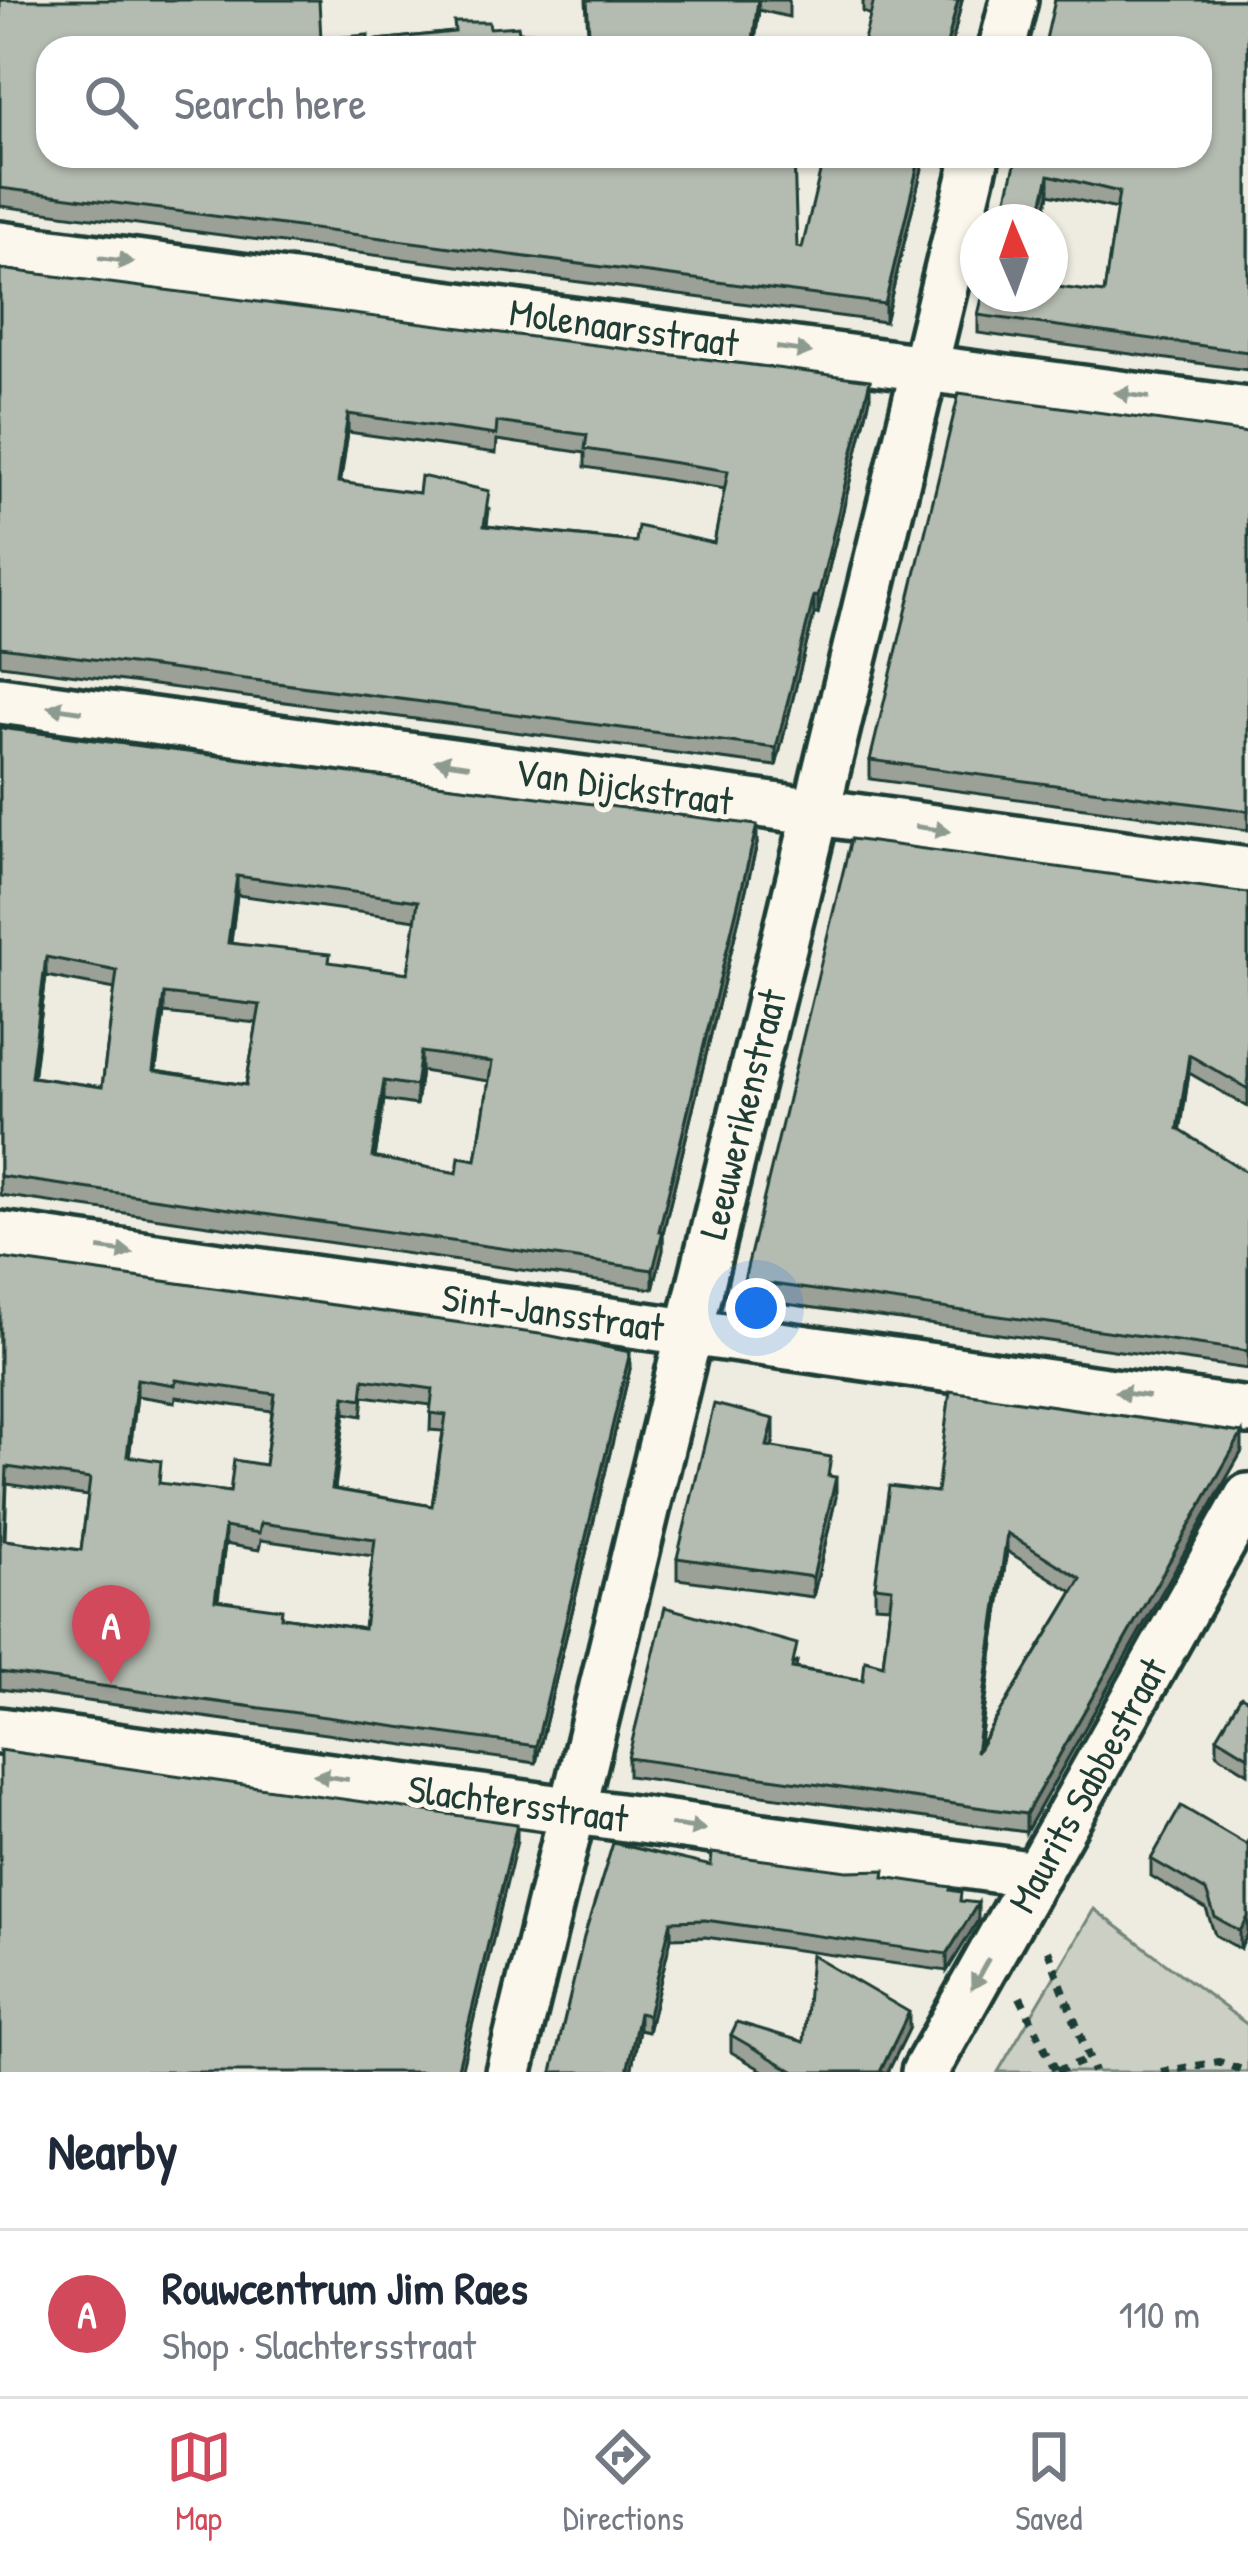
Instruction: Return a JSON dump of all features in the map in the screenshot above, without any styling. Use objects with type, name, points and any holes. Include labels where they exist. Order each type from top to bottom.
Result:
[{"type":"street","points":[[1005,36],[1014,0]]},
{"type":"street","name":"Leeuwerikenstraat","points":[[509,2072],[973,168]]},
{"type":"street","name":"Molenaarsstraat","points":[[0,245],[1248,411]]},
{"type":"street","name":"Van Dijckstraat","points":[[0,700],[1248,871]]},
{"type":"street","name":"Sint-Jansstraat","points":[[0,1235],[1248,1411]]},
{"type":"street","name":"Maurits Sabbestraat","points":[[925,2072],[1248,1497]]},
{"type":"street","name":"Slachtersstraat","points":[[0,1731],[1036,1875]]},
{"type":"path","points":[[1048,1950],[1094,2072]]},
{"type":"path","points":[[1020,1997],[1056,2072],[1089,2059]]},
{"type":"path","points":[[1161,2072],[1219,2062],[1248,2072]]},
{"type":"shaded area","points":[[1094,1909],[1248,2025],[1248,2072],[998,2072]]},
{"type":"building","points":[[0,0],[319,0],[321,36],[36,36],[36,168],[794,168],[797,247],[802,248],[821,168],[917,168],[885,304],[0,188]]},
{"type":"building","points":[[587,0],[758,0],[754,36],[416,36],[455,32],[454,22],[489,22],[490,28],[518,26],[519,32],[589,34]]},
{"type":"building","points":[[874,0],[958,0],[949,36],[865,36]]},
{"type":"building","points":[[1055,0],[1248,0],[1248,352],[978,315],[1068,312],[1068,288],[1104,293],[1119,192],[1049,175],[1042,204],[1005,204],[1014,168],[1212,168],[1212,36],[1047,36]]},
{"type":"building","points":[[0,269],[870,380],[776,748],[0,647]],"holes":[[[348,414],[496,435],[497,422],[587,435],[585,449],[728,471],[714,543],[638,526],[636,542],[484,526],[489,491],[421,476],[419,493],[338,482]]]},
{"type":"building","points":[[959,393],[1248,433],[1248,811],[870,760]]},
{"type":"building","points":[[0,728],[757,825],[653,1270],[0,1176]],"holes":[[[237,876],[418,901],[408,973],[329,962],[330,954],[228,943]],[[46,957],[117,971],[102,1087],[31,1077]],[[164,994],[260,1005],[246,1085],[153,1071]],[[421,1052],[492,1062],[476,1160],[459,1157],[457,1173],[372,1157],[384,1081],[416,1086]]]},
{"type":"building","points":[[851,839],[1248,893],[1248,1089],[1189,1055],[1178,1129],[1248,1173],[1248,1351],[744,1280]]},
{"type":"building","points":[[0,1258],[547,1335],[630,1352],[536,1746],[0,1672]],"holes":[[[137,1379],[275,1394],[265,1465],[234,1460],[230,1492],[159,1483],[161,1461],[127,1456]],[[364,1379],[433,1389],[430,1413],[446,1415],[432,1506],[332,1489],[345,1396],[362,1399]],[[7,1467],[90,1479],[81,1550],[4,1540]],[[261,1523],[375,1539],[364,1629],[281,1617],[282,1609],[215,1600],[225,1527],[259,1533]]]},
{"type":"building","points":[[950,1391],[1242,1433],[1026,1814],[628,1758],[665,1607],[797,1644],[792,1668],[863,1680],[865,1660],[883,1665],[892,1588],[875,1586],[889,1486],[937,1492]],"holes":[[[1007,1533],[1081,1579],[976,1753]]]},
{"type":"building","points":[[714,1404],[774,1419],[767,1446],[831,1457],[828,1476],[836,1477],[813,1577],[677,1558]]},
{"type":"building","points":[[1241,1696],[1248,1700],[1248,1756],[1217,1737]]},
{"type":"building","points":[[0,1750],[517,1824],[457,2072],[0,2072]]},
{"type":"building","points":[[1181,1806],[1248,1841],[1248,1917],[1240,1931],[1215,1917],[1206,1891],[1151,1859]]},
{"type":"building","points":[[613,1843],[711,1866],[712,1853],[847,1871],[885,1870],[884,1877],[951,1887],[961,1892],[960,1901],[978,1903],[947,1954],[705,1920],[671,1921],[648,2015],[639,2013],[627,2072],[552,2072],[584,1937]]},
{"type":"building","points":[[811,1955],[909,2012],[880,2072],[795,2072],[731,2035],[737,2022],[804,2042]]},
{"type":"place","name":"Rouwcentrum Jim Raes","points":[[111,1684]]}]
